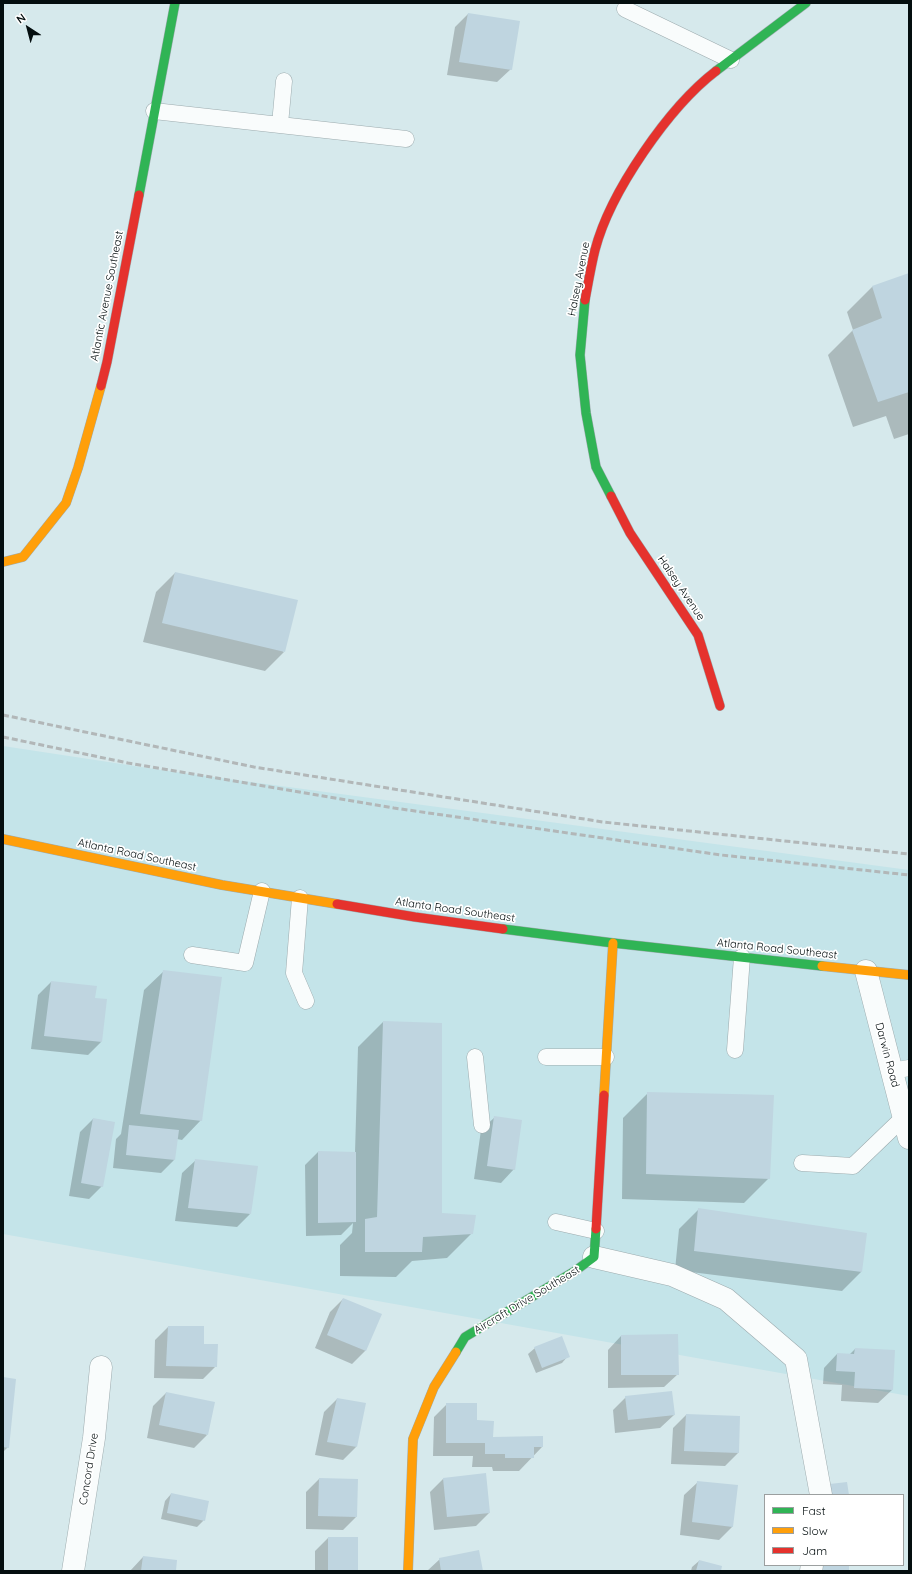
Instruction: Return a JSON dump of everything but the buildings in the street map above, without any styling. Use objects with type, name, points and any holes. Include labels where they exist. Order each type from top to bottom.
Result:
[{"type":"street","name":"Atlantic Avenue Southeast","points":[[3,562],[23,556],[66,503],[78,468],[108,362],[174,3]]},
{"type":"street","name":"Halsey Avenue","points":[[720,706],[698,635],[630,533],[596,467],[586,413],[580,355],[585,299],[595,249],[609,211],[630,174],[657,132],[701,83],[806,3]]},
{"type":"street","name":"Atlanta Road Southeast","points":[[3,839],[222,885],[415,917],[614,942],[909,975]]},
{"type":"street","points":[[614,942],[594,1257],[672,1275],[726,1298],[796,1359],[821,1494]]},
{"type":"street","name":"Darwin Road","points":[[866,971],[900,1069],[904,1118],[909,1138]]},
{"type":"street","name":"Aircraft Drive Southeast","points":[[408,1571],[413,1439],[434,1387],[465,1337],[575,1271],[594,1257]]},
{"type":"street","name":"Concord Drive","points":[[73,1571],[94,1438],[100,1368]]},
{"type":"lane","points":[[625,9],[730,60]]},
{"type":"lane","points":[[280,124],[284,81]]},
{"type":"lane","points":[[154,111],[406,139]]},
{"type":"lane","points":[[192,955],[245,963],[262,891]]},
{"type":"lane","points":[[300,898],[294,973],[306,1001]]},
{"type":"lane","points":[[735,1050],[742,957]]},
{"type":"lane","points":[[475,1057],[482,1125]]},
{"type":"lane","points":[[546,1057],[606,1057]]},
{"type":"lane","points":[[802,1163],[853,1166],[904,1118]]},
{"type":"lane","points":[[556,1222],[596,1231]]},
{"type":"shaded area","points":[[3,746],[161,770],[909,870],[909,1396],[3,1234]]},
{"type":"railway","points":[[3,715],[254,767],[603,822],[909,854]]},
{"type":"railway","points":[[3,737],[128,763],[394,808],[721,855],[909,875]]},
{"type":"traffic: fast","points":[[139,195],[175,3]]},
{"type":"traffic: fast","points":[[716,71],[806,3]]},
{"type":"traffic: fast","points":[[585,300],[580,355],[586,413],[596,467],[611,496]]},
{"type":"traffic: fast","points":[[503,929],[613,943],[822,966]]},
{"type":"traffic: fast","points":[[456,1352],[465,1337],[575,1271],[594,1257],[596,1229]]},
{"type":"traffic: slow","points":[[3,562],[23,557],[66,503],[78,468],[101,386]]},
{"type":"traffic: slow","points":[[3,839],[222,885],[337,904]]},
{"type":"traffic: slow","points":[[604,1095],[613,943]]},
{"type":"traffic: slow","points":[[822,966],[909,975]]},
{"type":"traffic: slow","points":[[408,1571],[413,1439],[434,1387],[456,1352]]},
{"type":"traffic: jam","points":[[585,300],[595,250],[603,227],[627,177],[661,128],[679,106],[716,71]]},
{"type":"traffic: jam","points":[[101,386],[107,362],[139,195]]},
{"type":"traffic: jam","points":[[611,496],[630,533],[698,635],[720,706]]},
{"type":"traffic: jam","points":[[337,904],[415,917],[503,929]]},
{"type":"traffic: jam","points":[[596,1229],[604,1095]]}]
